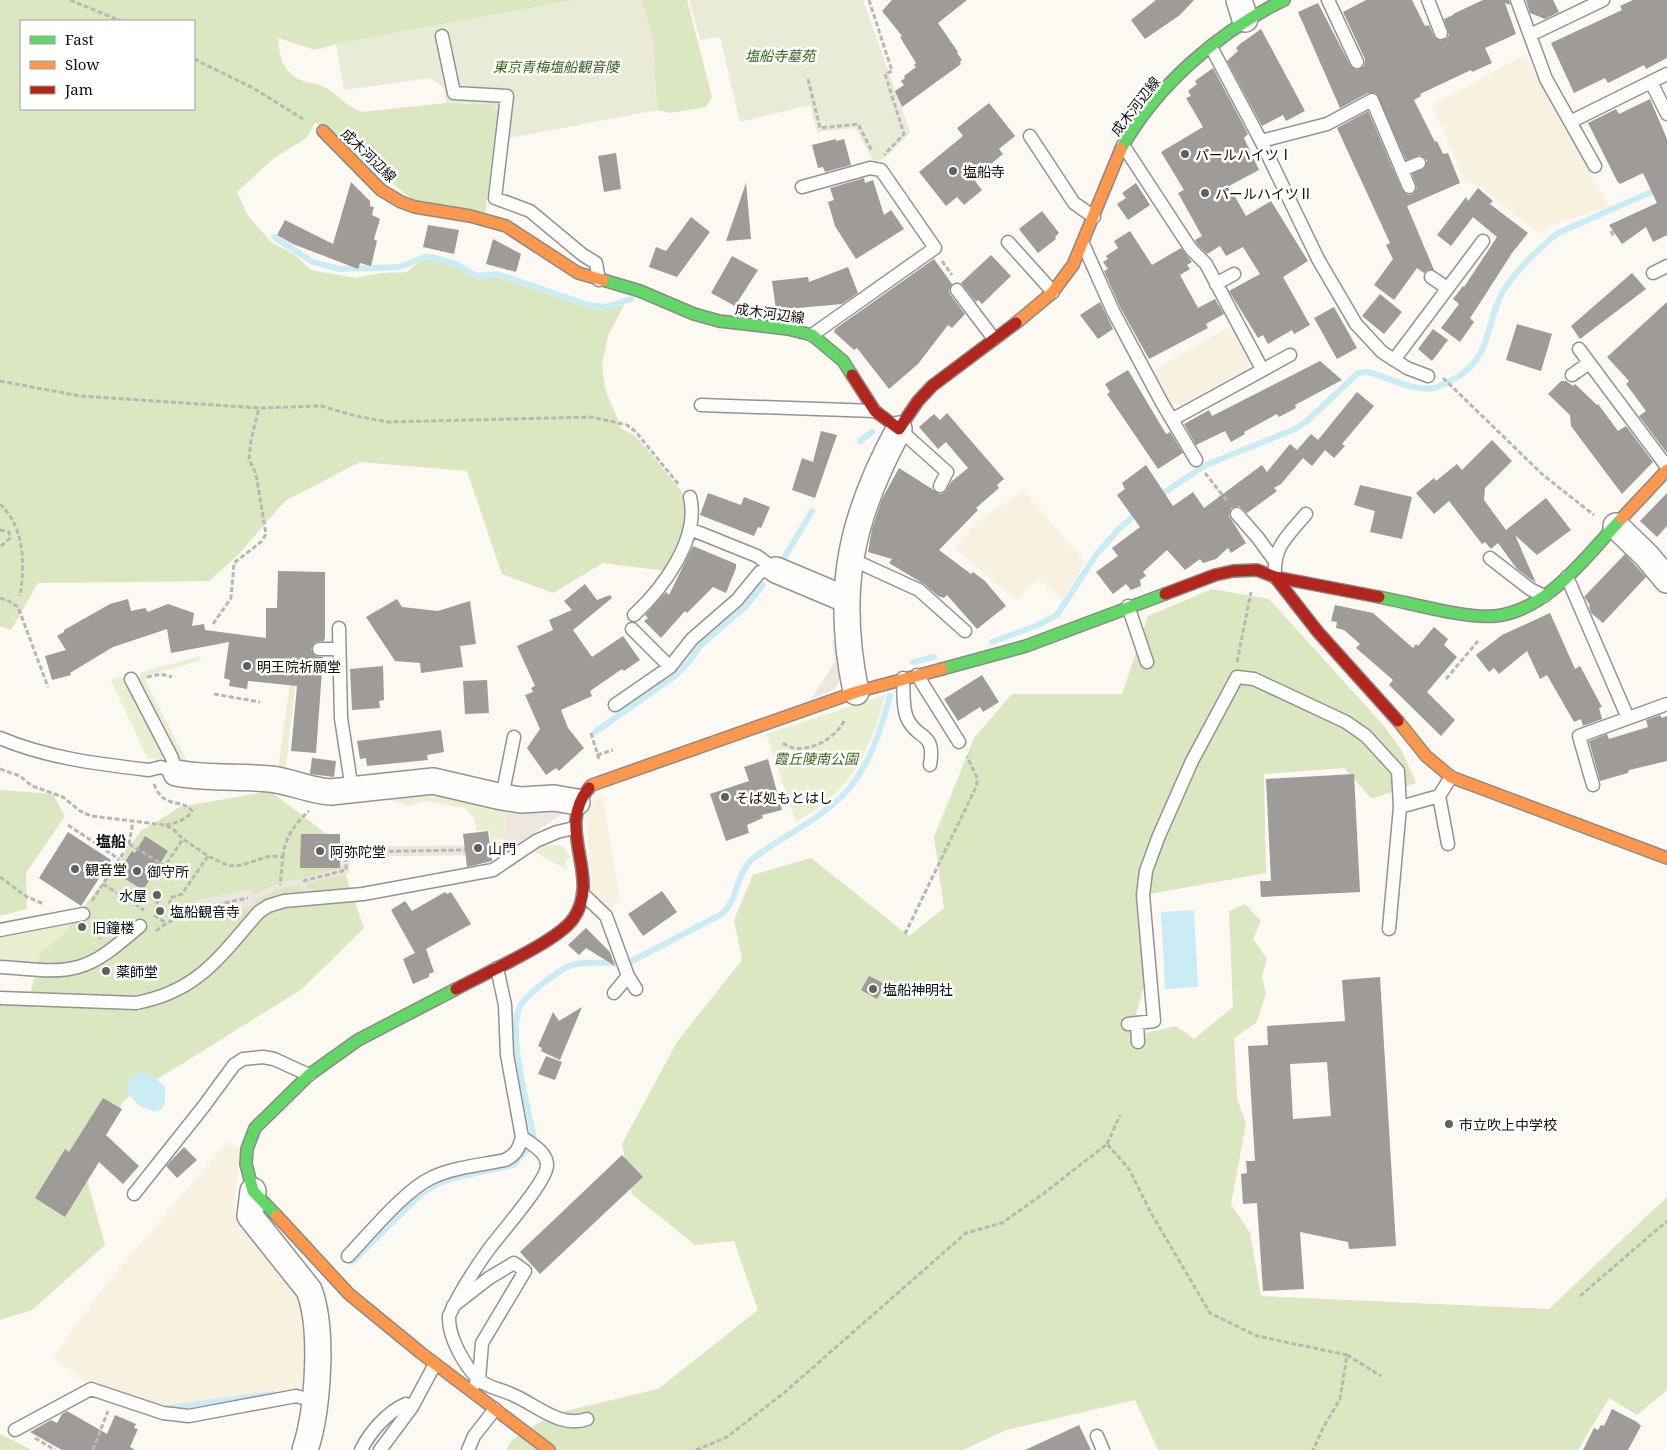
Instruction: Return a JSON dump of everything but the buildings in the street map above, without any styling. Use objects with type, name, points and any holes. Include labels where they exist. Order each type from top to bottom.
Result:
[{"type":"street","name":"成木河辺線","points":[[323,131],[381,190],[415,208],[470,216],[506,226],[562,264],[599,280],[640,291],[694,314],[719,321],[788,328],[812,335],[843,361],[875,411],[899,429],[918,401],[932,386],[1053,292],[1084,246],[1110,173],[1123,145],[1161,94],[1211,47],[1242,10],[1284,0]]},
{"type":"street","points":[[856,692],[847,641],[845,600],[849,558],[862,514],[899,429]]},
{"type":"street","points":[[305,1450],[310,1435],[314,1402],[317,1327],[314,1304],[309,1290],[250,1216],[253,1192],[246,1164],[246,1149],[252,1133],[264,1116],[309,1075],[358,1040],[497,968],[565,928],[574,918],[583,894],[584,880],[574,828],[574,815],[577,802],[583,792],[592,785],[856,692],[1026,646],[1128,606],[1215,575],[1233,571],[1257,570],[1275,578],[1478,616],[1496,616],[1515,611],[1533,604],[1567,577],[1616,526],[1667,468]]},
{"type":"street","points":[[1616,526],[1647,556],[1667,580]]},
{"type":"street","points":[[776,570],[845,600]]},
{"type":"street","points":[[1275,578],[1292,603],[1397,720],[1430,763],[1450,777],[1667,858]]},
{"type":"street","points":[[176,773],[217,778],[270,779],[324,791],[352,790],[433,781],[520,800],[554,798],[577,802]]},
{"type":"street","points":[[253,1192],[348,1294],[435,1364],[549,1450]]},
{"type":"lane","points":[[1328,0],[1357,62]]},
{"type":"lane","points":[[1428,0],[1441,33]]},
{"type":"lane","points":[[1517,0],[1534,51],[1546,79],[1595,166]]},
{"type":"lane","points":[[1530,35],[1603,0]]},
{"type":"lane","points":[[442,36],[454,93],[508,96],[495,198],[530,210],[583,255],[596,263],[599,280]]},
{"type":"lane","points":[[1211,47],[1261,140],[1318,259],[1356,324],[1364,335],[1394,360],[1407,368],[1428,376]]},
{"type":"lane","points":[[1570,122],[1667,74]]},
{"type":"lane","points":[[1651,82],[1667,114]]},
{"type":"lane","points":[[1261,140],[1327,124],[1372,100],[1409,187]]},
{"type":"lane","points":[[1030,136],[1074,203],[1094,217]]},
{"type":"lane","points":[[1123,145],[1192,249],[1206,264],[1262,369]]},
{"type":"lane","points":[[1402,170],[1419,162]]},
{"type":"lane","points":[[802,187],[879,166],[935,248],[812,335]]},
{"type":"lane","points":[[1394,360],[1482,241]]},
{"type":"lane","points":[[1008,242],[1053,292]]},
{"type":"lane","points":[[1084,246],[1113,311],[1196,460]]},
{"type":"lane","points":[[1653,273],[1667,266]]},
{"type":"lane","points":[[1216,284],[1234,274]]},
{"type":"lane","points":[[1431,277],[1447,288]]},
{"type":"lane","points":[[957,290],[994,339]]},
{"type":"lane","points":[[1579,349],[1667,468]]},
{"type":"lane","points":[[1173,419],[1290,355]]},
{"type":"lane","points":[[1572,375],[1589,363]]},
{"type":"lane","points":[[701,405],[875,411]]},
{"type":"lane","points":[[899,429],[947,472],[940,486]]},
{"type":"lane","points":[[634,615],[652,598],[671,572],[690,529],[690,497]]},
{"type":"lane","points":[[1236,514],[1258,538],[1274,560]]},
{"type":"lane","points":[[1275,578],[1274,560],[1279,546],[1306,514]]},
{"type":"lane","points":[[690,529],[757,556],[776,570]]},
{"type":"lane","points":[[849,558],[919,590],[965,631]]},
{"type":"lane","points":[[1490,558],[1530,589],[1544,596]]},
{"type":"lane","points":[[615,705],[670,667],[692,639],[737,600],[760,572],[776,570]]},
{"type":"lane","points":[[1567,577],[1628,718]]},
{"type":"lane","points":[[1128,606],[1147,662]]},
{"type":"lane","points":[[339,628],[341,718],[352,790]]},
{"type":"lane","points":[[632,629],[670,667]]},
{"type":"lane","points":[[319,649],[339,649]]},
{"type":"lane","points":[[917,675],[959,742]]},
{"type":"lane","points":[[1138,1042],[1132,1023],[1154,1021],[1143,896],[1146,871],[1158,838],[1192,761],[1237,677],[1254,679],[1357,729],[1398,771],[1400,807],[1388,929]]},
{"type":"lane","points":[[903,678],[907,718],[930,744],[932,751],[930,765]]},
{"type":"lane","points":[[131,679],[172,758],[176,773]]},
{"type":"lane","points":[[1593,785],[1579,736],[1667,704]]},
{"type":"lane","points":[[502,797],[514,737]]},
{"type":"lane","points":[[0,738],[57,757],[149,770],[161,768],[176,773]]},
{"type":"lane","points":[[1448,844],[1439,796],[1450,777]]},
{"type":"lane","points":[[1400,807],[1439,796]]},
{"type":"lane","points":[[0,998],[136,1003],[158,999],[199,977],[259,912],[268,906],[284,901],[363,894],[493,870],[536,841],[557,832],[574,828]]},
{"type":"lane","points":[[583,894],[606,916],[628,976],[636,989]]},
{"type":"lane","points":[[0,930],[83,914]]},
{"type":"lane","points":[[0,967],[58,970],[80,967],[108,952],[140,926]]},
{"type":"lane","points":[[348,1256],[416,1188],[432,1178],[450,1172],[506,1160],[512,1157],[520,1147],[522,1138],[507,1055],[505,1005],[497,968]]},
{"type":"lane","points":[[614,993],[628,976]]},
{"type":"lane","points":[[134,1194],[234,1065],[243,1059],[263,1057],[274,1059],[309,1075]]},
{"type":"lane","points":[[522,1138],[544,1155],[548,1162],[547,1170],[535,1189],[488,1250],[453,1306],[448,1325],[468,1369],[479,1380],[492,1388],[511,1394],[555,1417],[569,1422],[579,1422],[587,1419]]},
{"type":"lane","points":[[453,1306],[489,1278],[514,1263],[524,1272],[482,1343],[479,1380],[471,1391]]},
{"type":"lane","points":[[380,1450],[412,1406],[435,1364]]},
{"type":"lane","points":[[15,1430],[91,1389],[163,1413],[188,1416],[296,1396],[314,1402]]},
{"type":"lane","points":[[361,1450],[366,1440],[395,1409],[406,1404],[412,1406]]},
{"type":"lane","points":[[468,1450],[474,1436],[495,1409]]},
{"type":"lane","points":[[1098,1436],[1103,1450]]},
{"type":"path","points":[[70,0],[118,20]]},
{"type":"path","points":[[808,79],[820,128],[858,124],[879,166],[904,134],[885,74],[892,71],[868,0]]},
{"type":"path","name":"成木河辺線","points":[[195,59],[253,88],[323,131]]},
{"type":"path","points":[[1611,231],[1614,237]]},
{"type":"path","points":[[935,248],[955,279],[957,290]]},
{"type":"path","points":[[1442,377],[1543,475],[1604,523],[1616,526]]},
{"type":"path","points":[[0,382],[80,396],[259,408],[321,406],[356,416],[412,423],[452,418],[484,420],[592,417],[628,426],[636,432],[690,497]]},
{"type":"path","points":[[213,624],[231,598],[234,563],[261,542],[266,534],[256,474],[249,459],[251,440],[259,408]]},
{"type":"path","points":[[1207,476],[1236,514]]},
{"type":"path","points":[[0,504],[14,521],[22,551],[24,571],[20,596]]},
{"type":"path","points":[[0,530],[9,532],[10,538],[0,547]]},
{"type":"path","points":[[1236,664],[1252,587]]},
{"type":"path","points":[[0,598],[9,600],[18,607],[48,687]]},
{"type":"path","points":[[1446,679],[1479,639]]},
{"type":"path","points":[[131,679],[138,674],[147,677],[161,674],[172,677]]},
{"type":"path","points":[[214,694],[260,702]]},
{"type":"path","points":[[779,738],[789,747],[802,749],[830,738],[838,731],[847,715]]},
{"type":"path","points":[[905,934],[977,785],[977,778],[959,742]]},
{"type":"path","points":[[597,755],[613,750]]},
{"type":"path","points":[[0,769],[20,776],[32,786],[64,797],[80,811],[91,816],[165,826],[173,829],[183,839],[208,856],[229,866],[242,865],[270,856],[283,857]]},
{"type":"path","points":[[152,779],[160,796],[166,800],[190,807],[192,811],[190,815],[176,823],[165,826]]},
{"type":"path","points":[[280,886],[284,846],[293,828],[318,804],[324,791]]},
{"type":"path","points":[[83,914],[129,844],[133,821]]},
{"type":"path","points":[[68,825],[119,859]]},
{"type":"path","points":[[129,844],[164,866],[183,839]]},
{"type":"path","points":[[490,846],[499,844]]},
{"type":"path","points":[[295,883],[346,870],[346,852],[465,850]]},
{"type":"path","points":[[177,918],[170,904],[170,898],[182,894],[208,856]]},
{"type":"path","points":[[0,877],[27,897],[48,905]]},
{"type":"path","points":[[103,884],[138,906]]},
{"type":"path","points":[[275,888],[288,884]]},
{"type":"path","points":[[166,923],[197,909],[253,897]]},
{"type":"path","points":[[156,899],[157,917]]},
{"type":"path","points":[[696,1450],[727,1437],[785,1392],[966,1233],[1002,1223],[1107,1144],[1120,1115]]},
{"type":"path","points":[[1107,1144],[1129,1169],[1152,1213],[1210,1313],[1257,1336],[1348,1355],[1381,1376]]},
{"type":"path","points":[[1580,1296],[1667,1220]]},
{"type":"path","points":[[1313,1450],[1322,1428],[1340,1399],[1348,1355]]},
{"type":"path","points":[[93,1450],[113,1397]]},
{"type":"shaded area","points":[[1525,55],[1609,207],[1550,225],[1539,234],[1477,184],[1466,184],[1432,105]]},
{"type":"shaded area","points":[[1230,327],[1249,361],[1246,370],[1180,405],[1166,401],[1150,371]]},
{"type":"shaded area","points":[[1024,491],[1085,562],[1063,599],[1037,579],[1017,601],[954,548],[980,519]]},
{"type":"shaded area","points":[[838,640],[841,671],[838,683],[835,689],[811,699],[835,662],[832,641]]},
{"type":"shaded area","points":[[602,794],[620,899],[613,907],[607,906],[592,892],[586,810]]},
{"type":"shaded area","points":[[506,807],[561,810],[562,814],[507,851],[502,837],[506,829]]},
{"type":"shaded area","points":[[349,841],[350,847],[478,845],[490,842],[491,852],[478,855],[350,857],[349,873],[307,883],[309,893],[303,893],[300,885],[279,889],[254,900],[255,905],[199,917],[196,901],[251,889],[253,895],[276,884],[343,868],[342,842]]},
{"type":"shaded area","points":[[226,1143],[241,1148],[233,1208],[304,1297],[309,1382],[301,1390],[187,1411],[164,1409],[86,1382],[53,1358],[98,1294]]},
{"type":"green space","points":[[0,0],[576,0],[336,44],[315,50],[278,38],[279,51],[283,63],[290,73],[304,81],[326,88],[351,107],[361,112],[446,103],[493,104],[498,111],[485,215],[417,203],[315,122],[307,138],[274,158],[237,192],[248,216],[272,243],[294,254],[311,270],[356,278],[381,273],[407,272],[422,259],[433,259],[451,264],[478,278],[497,276],[599,310],[624,305],[608,336],[602,364],[605,389],[621,428],[635,436],[645,447],[681,491],[688,506],[683,530],[665,571],[603,563],[553,593],[502,574],[467,471],[360,462],[285,501],[237,556],[209,581],[38,583],[11,630],[0,626]]},
{"type":"green space","name":"東京青梅塩船観音陵","points":[[576,0],[641,0],[652,35],[657,110],[494,141],[498,111],[493,104],[446,103],[444,88],[430,78],[344,90],[336,44]]},
{"type":"green space","points":[[641,0],[687,0],[712,97],[706,107],[670,113],[657,110],[652,35]]},
{"type":"green space","name":"塩船寺墓苑","points":[[689,0],[863,0],[910,132],[885,158],[874,162],[855,128],[817,132],[810,105],[740,122],[720,37],[700,40]]},
{"type":"green space","points":[[1212,589],[1269,599],[1385,727],[1402,751],[1416,783],[1372,799],[1344,768],[1264,774],[1266,873],[1150,894],[1145,983],[1129,1037],[1176,1026],[1194,1039],[1233,1007],[1229,911],[1245,904],[1261,921],[1253,939],[1267,959],[1262,976],[1266,994],[1257,1022],[1234,1038],[1237,1098],[1246,1124],[1231,1204],[1250,1233],[1261,1296],[1549,1309],[1667,1197],[1667,1390],[1637,1415],[1609,1398],[1578,1450],[1158,1450],[1135,1400],[1006,1430],[963,1450],[506,1450],[512,1440],[553,1414],[658,1389],[758,1310],[734,1241],[695,1245],[632,1194],[622,1144],[677,1042],[742,960],[734,920],[753,875],[811,858],[909,936],[944,908],[934,837],[974,738],[1012,694],[1122,694],[1148,616]]},
{"type":"green space","points":[[294,653],[299,656],[285,772],[278,770]]},
{"type":"green space","points":[[200,656],[201,660],[149,675],[145,680],[188,763],[187,765],[181,760],[138,678],[142,672]]},
{"type":"green space","points":[[122,677],[164,757],[162,759],[147,758],[111,680]]},
{"type":"green space","name":"霞丘陵南公園","points":[[885,695],[873,734],[854,772],[832,797],[796,822],[766,734]]},
{"type":"green space","points":[[0,790],[53,794],[65,816],[26,873],[27,909],[0,916]]},
{"type":"green space","points":[[421,790],[506,807],[506,829],[503,838],[491,842],[489,830],[476,831],[474,818],[464,808],[424,801],[410,806],[388,799],[387,796]]},
{"type":"green space","points":[[270,791],[333,839],[364,928],[302,989],[124,1100],[84,1169],[105,1245],[32,1310],[0,1320],[0,999],[30,995],[40,953],[62,936],[141,831],[180,807]]},
{"type":"green space","points":[[559,845],[564,847],[570,858],[565,860],[567,870],[533,851],[542,846]]},
{"type":"green space","points":[[68,922],[72,926],[58,966],[0,963],[0,934]]},
{"type":"green space","points":[[0,1434],[32,1450],[0,1450]]},
{"type":"water","points":[[1194,910],[1198,987],[1165,989],[1161,912]]},
{"type":"water","points":[[142,1072],[153,1076],[165,1087],[165,1101],[162,1109],[155,1112],[138,1105],[126,1090],[131,1079]]},
{"type":"waterway","points":[[1157,497],[1206,465],[1295,429],[1306,422],[1358,373],[1367,372],[1408,386],[1425,389],[1438,387],[1454,379],[1467,370],[1483,349],[1498,300],[1505,288],[1544,245],[1558,233],[1667,185]]},
{"type":"waterway","points":[[274,237],[313,262],[339,269],[400,267],[424,257],[432,257],[456,264],[477,276],[497,274],[589,305],[606,307],[631,299]]},
{"type":"waterway","points":[[860,441],[872,432]]},
{"type":"waterway","points":[[784,558],[812,511]]},
{"type":"waterway","points":[[992,642],[1038,625],[1057,615],[1096,555],[1119,529],[1138,512]]},
{"type":"waterway","points":[[595,732],[675,676],[689,662],[700,646],[744,608],[763,585]]},
{"type":"waterway","points":[[913,662],[934,657]]},
{"type":"waterway","points":[[630,962],[722,914],[731,901],[742,873],[751,860],[821,814],[842,796],[859,775],[866,762],[878,736],[890,696]]},
{"type":"waterway","points":[[534,1138],[517,1051],[516,1033],[520,1006],[542,984],[569,966],[583,963],[615,963]]},
{"type":"waterway","points":[[352,1262],[421,1194],[453,1178],[513,1165],[528,1149]]},
{"type":"waterway","points":[[164,1409],[273,1394]]},
{"type":"traffic: fast","points":[[1121,149],[1152,103],[1191,62],[1236,28],[1284,0]]},
{"type":"traffic: fast","points":[[603,280],[640,291],[694,314],[719,321],[788,329],[812,335],[843,361],[852,375]]},
{"type":"traffic: fast","points":[[1379,597],[1469,615],[1495,616],[1514,612],[1532,604],[1566,579],[1622,518]]},
{"type":"traffic: fast","points":[[942,669],[1026,646],[1165,594]]},
{"type":"traffic: fast","points":[[277,1216],[253,1191],[246,1164],[247,1149],[255,1128],[309,1075],[358,1040],[456,989]]},
{"type":"traffic: slow","points":[[323,131],[381,190],[401,202],[415,207],[470,216],[506,226],[578,273],[603,280]]},
{"type":"traffic: slow","points":[[1016,323],[1052,293],[1073,265],[1121,149]]},
{"type":"traffic: slow","points":[[1622,518],[1667,470]]},
{"type":"traffic: slow","points":[[589,788],[592,785],[856,692],[942,669]]},
{"type":"traffic: slow","points":[[1398,721],[1426,756],[1451,777],[1667,858]]},
{"type":"traffic: slow","points":[[277,1216],[349,1294],[421,1353],[549,1450]]},
{"type":"traffic: jam","points":[[852,375],[875,411],[899,429],[918,401],[932,386],[1016,323]]},
{"type":"traffic: jam","points":[[1165,594],[1215,575],[1233,571],[1257,570],[1275,577],[1379,597]]},
{"type":"traffic: jam","points":[[1275,577],[1318,632],[1398,721]]},
{"type":"traffic: jam","points":[[456,989],[552,938],[573,919],[581,903],[583,887],[576,836],[576,820],[579,804],[589,788]]},
{"type":"place","name":"パールハイツⅠ","points":[[1185,154]]},
{"type":"place","name":"塩船寺","points":[[953,171]]},
{"type":"place","name":"パールハイツⅡ","points":[[1205,193]]},
{"type":"place","name":"明王院祈願堂","points":[[247,666]]},
{"type":"place","name":"そば処もとはし","points":[[725,797]]},
{"type":"place","name":"山門","points":[[478,848]]},
{"type":"place","name":"阿弥陀堂","points":[[320,851]]},
{"type":"place","name":"観音堂","points":[[75,869]]},
{"type":"place","name":"御守所","points":[[137,871]]},
{"type":"place","name":"水屋","points":[[157,895]]},
{"type":"place","name":"塩船観音寺","points":[[160,911]]},
{"type":"place","name":"旧鐘楼","points":[[82,927]]},
{"type":"place","name":"薬師堂","points":[[106,971]]},
{"type":"place","name":"塩船神明社","points":[[873,989]]},
{"type":"place","name":"市立吹上中学校","points":[[1449,1124]]},
{"type":"district","name":"塩船","points":[[111,841]]}]
